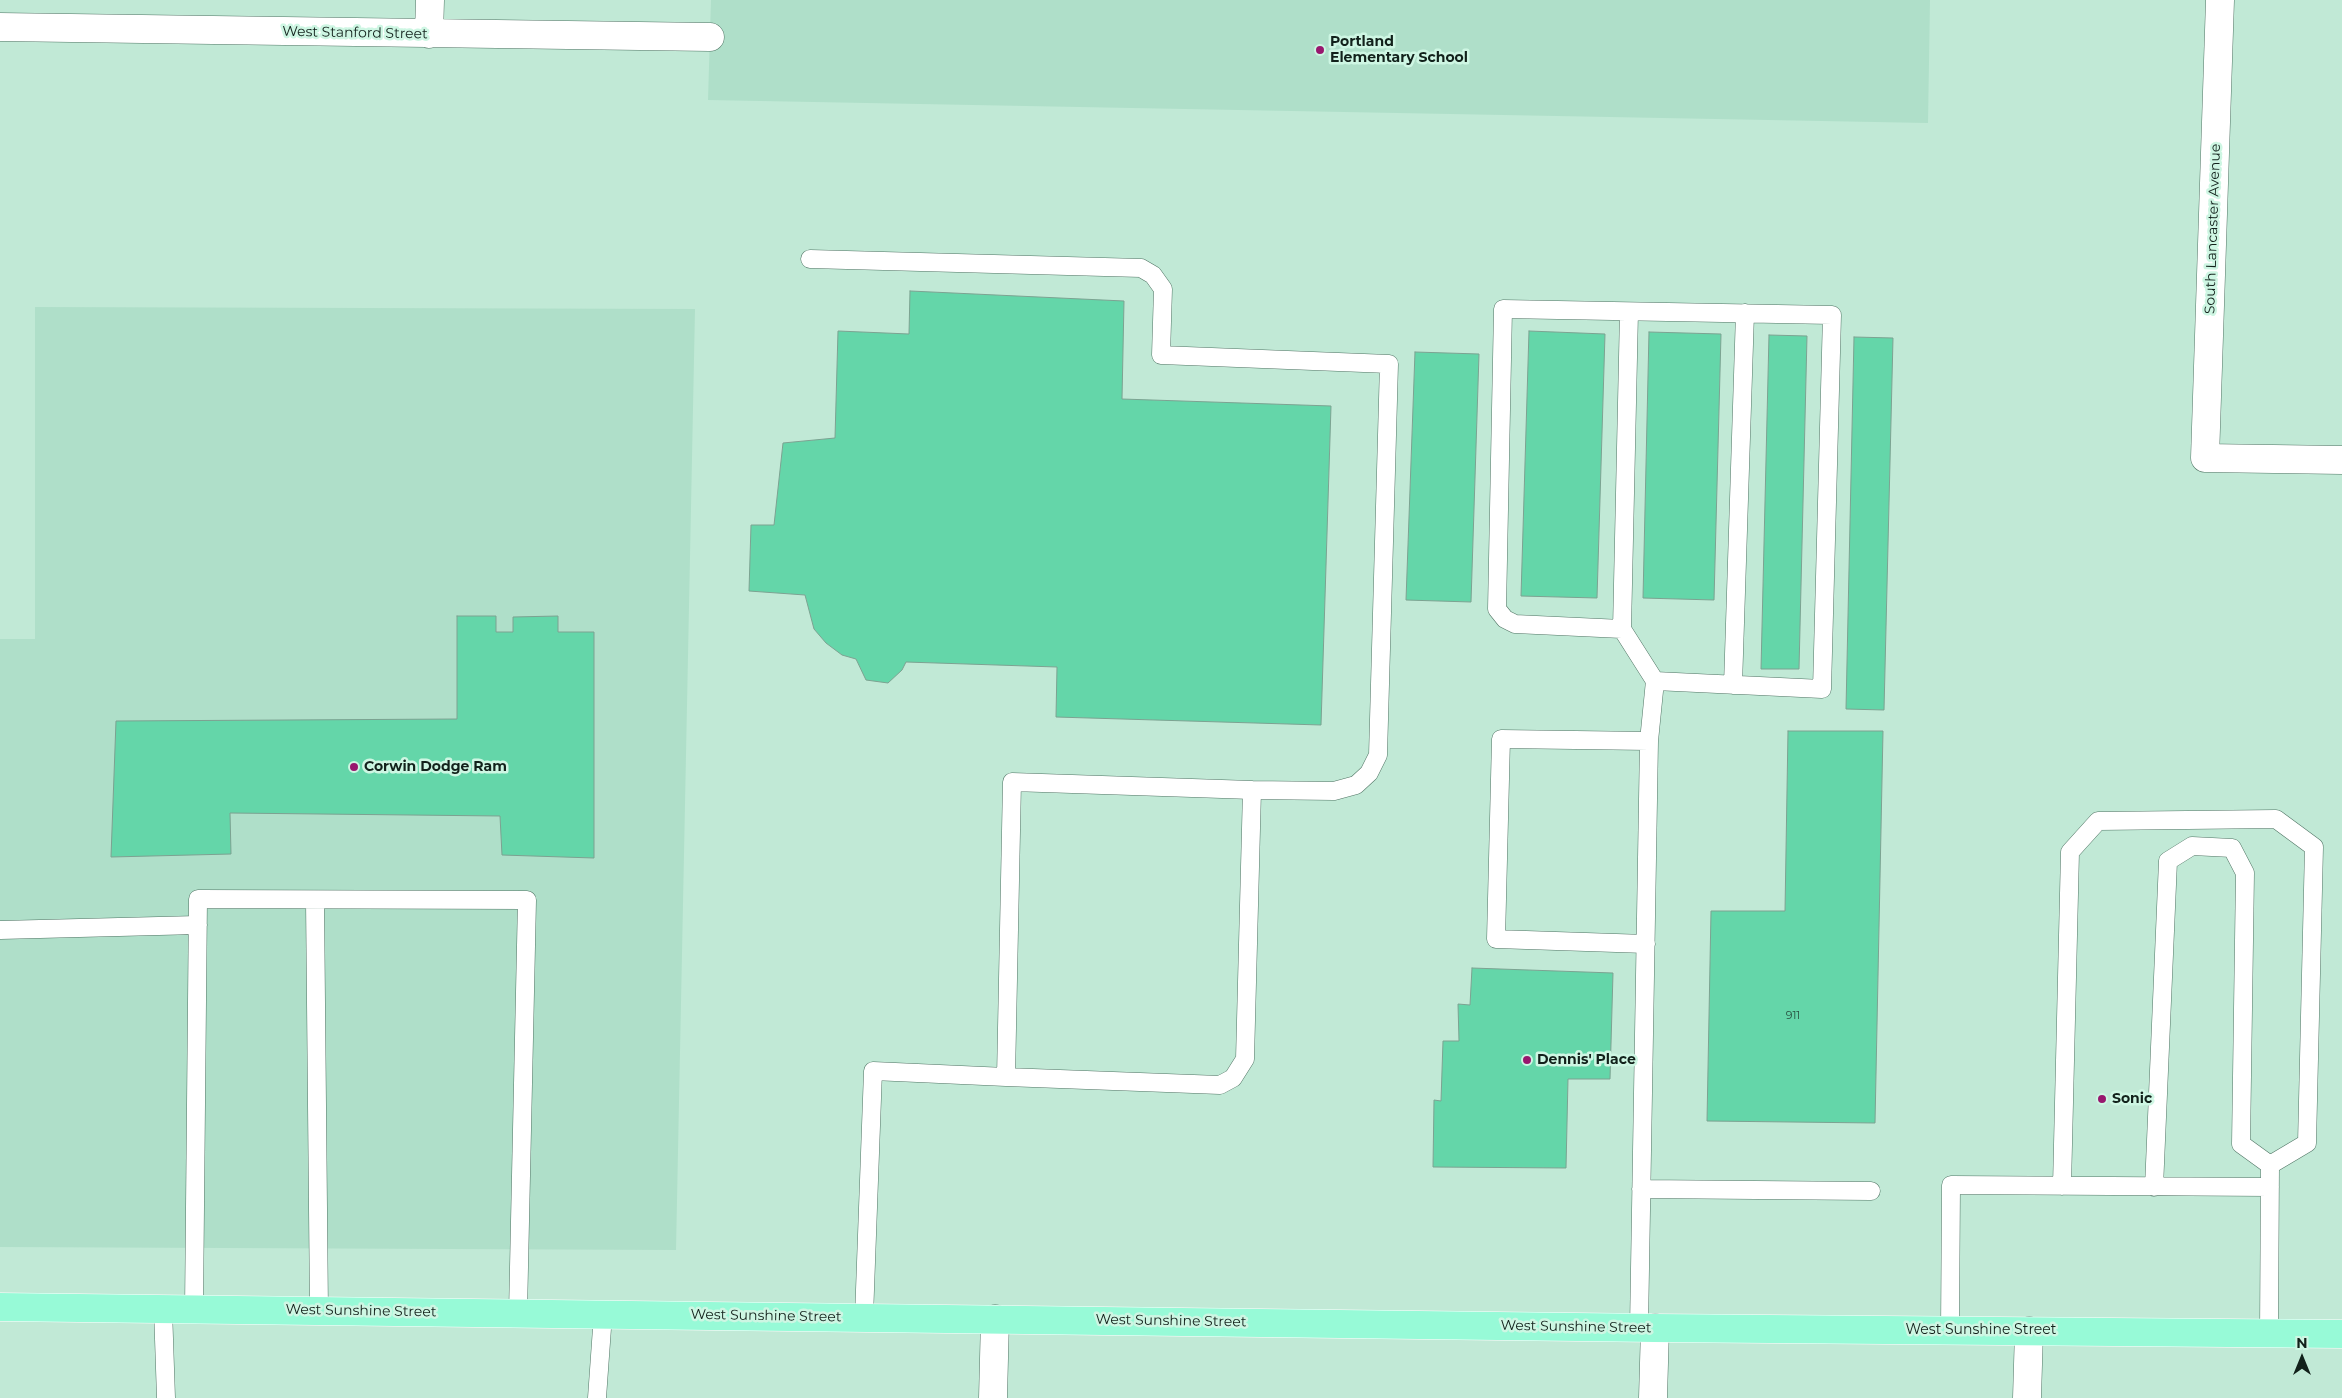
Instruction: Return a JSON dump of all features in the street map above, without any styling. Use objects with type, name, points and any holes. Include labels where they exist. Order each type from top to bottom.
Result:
[{"type":"main road","name":"West Sunshine Street","points":[[0,1307],[1647,1328],[2342,1334]]},
{"type":"street","points":[[429,34],[430,0]]},
{"type":"street","name":"South Lancaster Avenue","points":[[2220,0],[2205,458],[2342,460]]},
{"type":"street","name":"West Stanford Street","points":[[0,28],[710,37]]},
{"type":"street","points":[[993,1398],[995,1319]]},
{"type":"street","points":[[1647,1328],[1653,1398]]},
{"type":"street","points":[[2027,1398],[2029,1331]]},
{"type":"lane","points":[[810,259],[1141,268],[1153,275],[1163,289],[1161,355],[1389,364],[1378,755],[1369,773],[1356,785],[1334,791],[1012,782],[1006,1077]]},
{"type":"lane","points":[[1622,629],[1515,624],[1505,619],[1497,609],[1503,309],[1832,315],[1822,689],[1655,681]]},
{"type":"lane","points":[[1629,312],[1622,629],[1655,681],[1649,741],[1641,1189],[1647,1328]]},
{"type":"lane","points":[[1733,685],[1745,313]]},
{"type":"lane","points":[[1646,944],[1496,939],[1501,739],[1649,741]]},
{"type":"lane","points":[[864,1318],[873,1071],[1220,1085],[1233,1078],[1246,1059],[1252,790]]},
{"type":"lane","points":[[2062,1186],[2070,852],[2098,821],[2276,819],[2314,847],[2307,1143],[2270,1166]]},
{"type":"lane","points":[[2154,1187],[2168,861],[2192,846],[2232,848],[2245,873],[2241,1144],[2270,1166]]},
{"type":"lane","points":[[194,1309],[198,899],[527,900],[518,1314]]},
{"type":"lane","points":[[315,900],[319,1311]]},
{"type":"lane","points":[[0,930],[198,925]]},
{"type":"lane","points":[[2269,1333],[2270,1166]]},
{"type":"lane","points":[[1950,1330],[1951,1186],[2270,1188]]},
{"type":"lane","points":[[1641,1189],[1871,1191]]},
{"type":"lane","points":[[163,1309],[166,1398]]},
{"type":"lane","points":[[597,1398],[603,1314]]},
{"type":"shaded area","name":"Portland Elementary School","points":[[711,0],[1930,0],[1928,123],[708,100]]},
{"type":"shaded area","points":[[35,307],[695,309],[676,1250],[0,1247],[0,639],[35,639]]},
{"type":"building","points":[[910,291],[1124,301],[1122,399],[1331,406],[1321,725],[1056,717],[1057,667],[906,662],[902,670],[888,683],[866,680],[856,659],[842,655],[826,643],[814,629],[805,595],[749,591],[751,525],[774,525],[783,443],[835,438],[838,331],[909,334]]},
{"type":"building","points":[[1529,331],[1605,334],[1597,598],[1521,596]]},
{"type":"building","points":[[1649,332],[1721,334],[1714,600],[1643,598]]},
{"type":"building","points":[[1769,335],[1807,336],[1799,669],[1761,669]]},
{"type":"building","points":[[1854,337],[1893,338],[1884,710],[1846,709]]},
{"type":"building","points":[[1415,352],[1479,354],[1471,602],[1406,600]]},
{"type":"building","name":"Corwin Dodge Ram","points":[[457,616],[496,616],[496,632],[513,632],[513,617],[558,616],[558,632],[594,632],[594,858],[502,855],[500,816],[230,813],[231,854],[111,857],[116,721],[457,719]]},
{"type":"building","points":[[1788,731],[1883,731],[1875,1123],[1707,1121],[1711,911],[1785,911]]},
{"type":"building","name":"Dennis' Place","points":[[1472,968],[1613,973],[1610,1079],[1568,1079],[1566,1168],[1433,1167],[1434,1100],[1441,1101],[1443,1041],[1459,1041],[1458,1004],[1470,1005]]},
{"type":"place","name":"Portland Elementary School","points":[[1320,50]]},
{"type":"place","name":"Corwin Dodge Ram","points":[[354,767]]},
{"type":"place","name":"Dennis' Place","points":[[1527,1060]]},
{"type":"place","name":"Sonic","points":[[2102,1099]]}]
